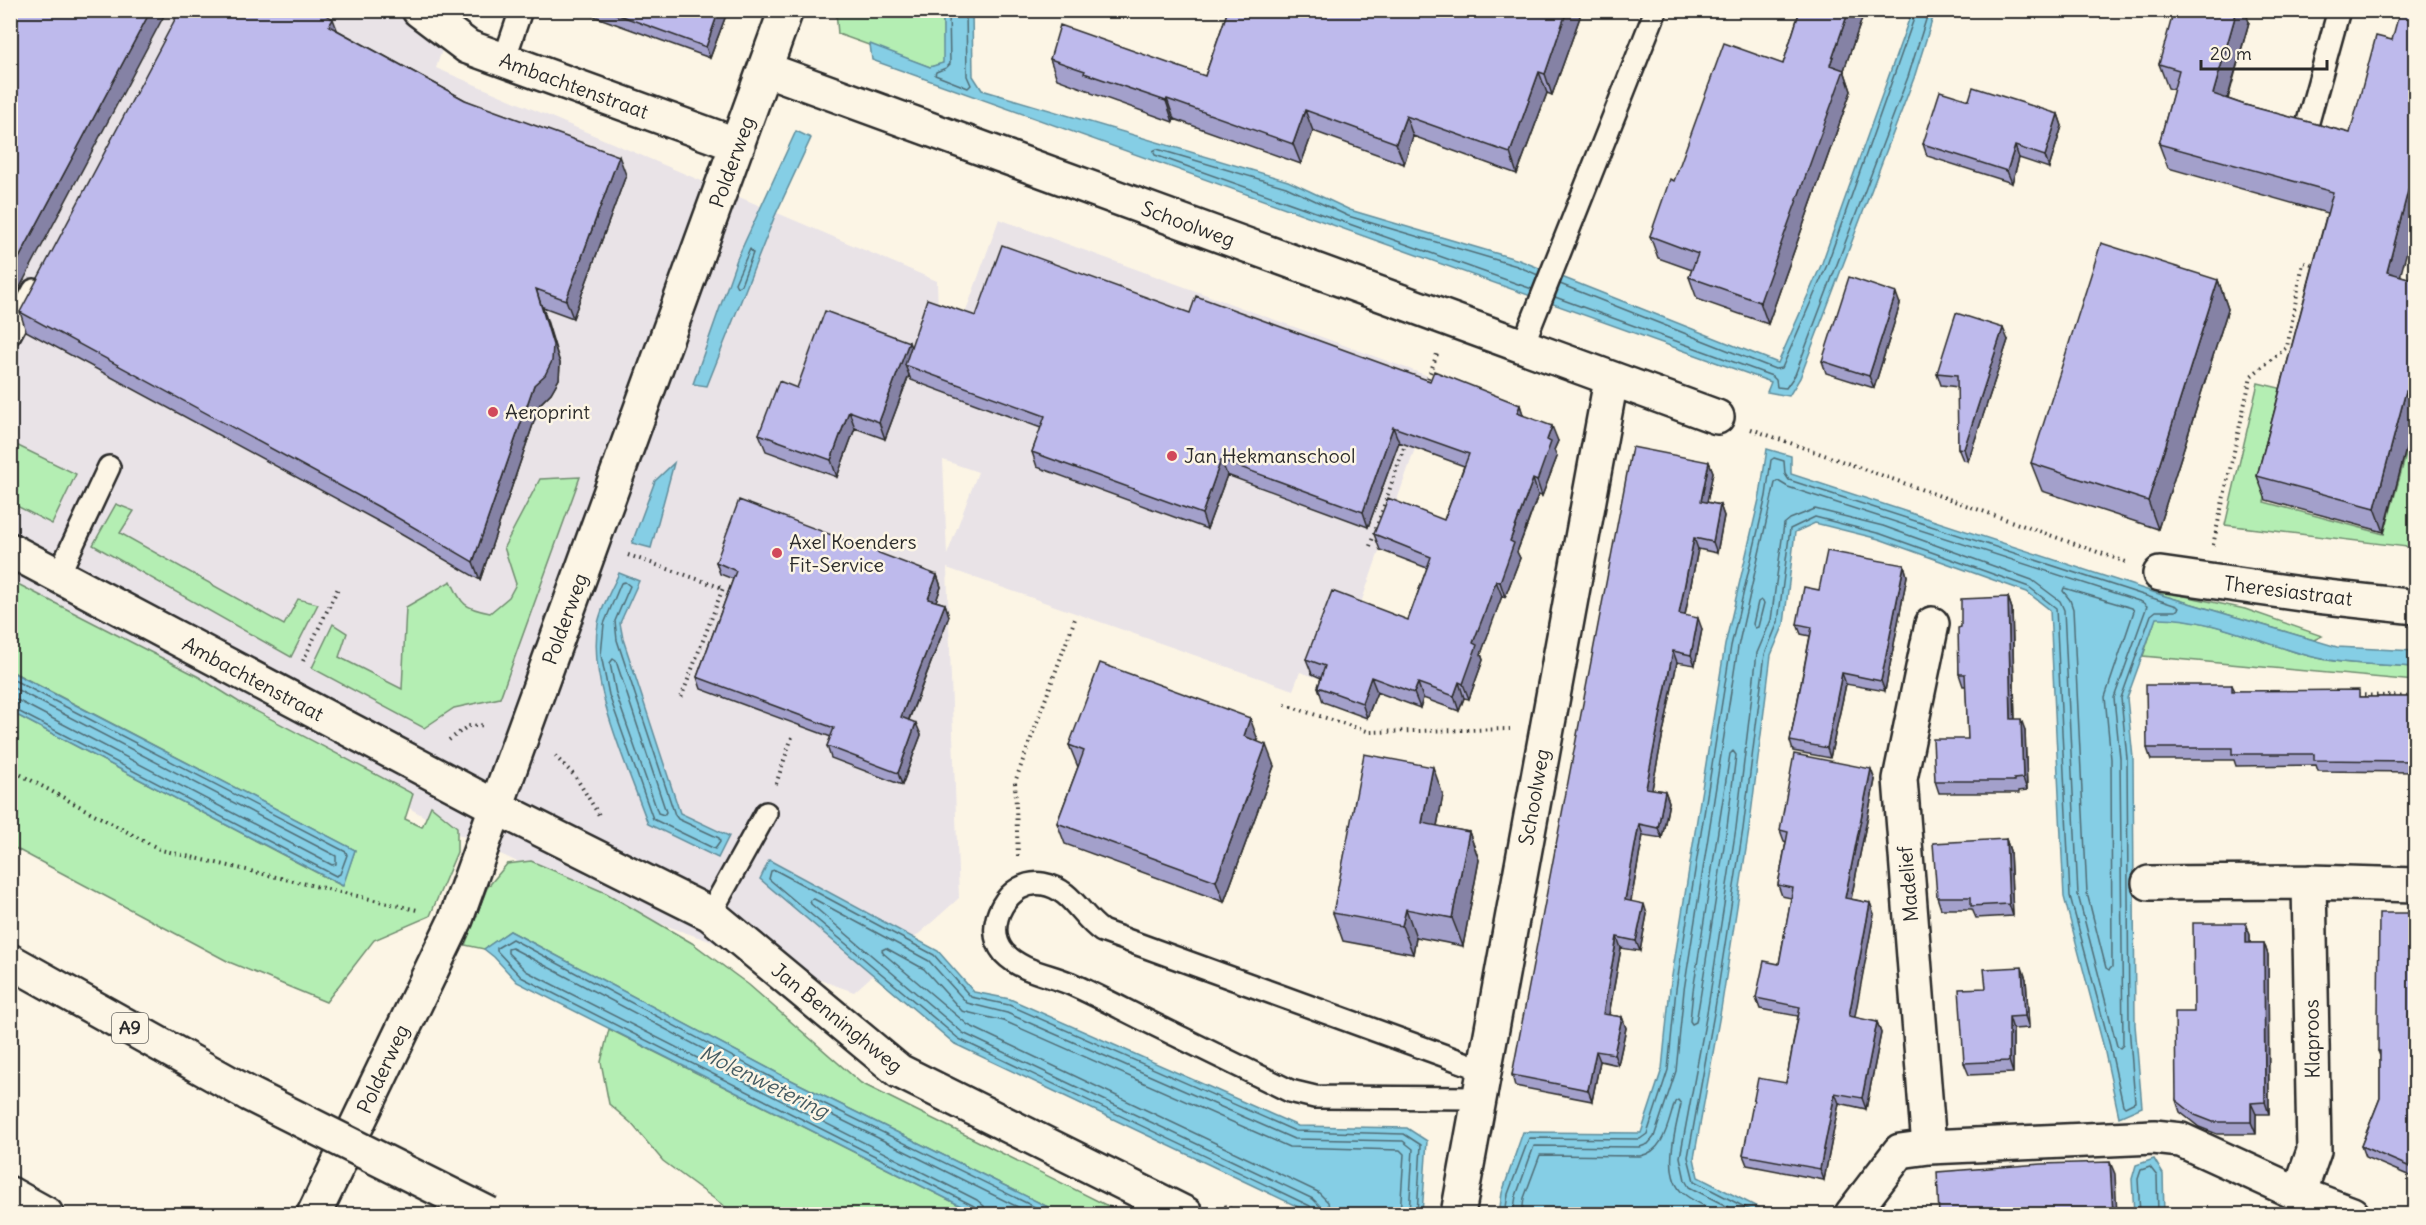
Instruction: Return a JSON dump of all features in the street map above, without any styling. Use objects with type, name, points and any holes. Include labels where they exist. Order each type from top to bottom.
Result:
[{"type":"main road","name":"Ambachtenstraat","points":[[419,10],[468,47],[738,145]]},
{"type":"main road","name":"Polderweg","points":[[314,1215],[456,919],[786,10]]},
{"type":"main road","name":"Schoolweg","points":[[765,69],[1717,417]]},
{"type":"main road","name":"Schoolweg","points":[[1458,1215],[1611,380]]},
{"type":"main road","name":"Ambachtenstraat","points":[[10,550],[496,807]]},
{"type":"main road","name":"Theresiastraat","points":[[2160,574],[2415,607]]},
{"type":"main road","name":"Madelief","points":[[1929,1147],[1900,779],[1932,624]]},
{"type":"main road","name":"Jan Benninghweg","points":[[496,807],[710,914],[899,1071],[1186,1215]]},
{"type":"main road","points":[[2149,883],[2309,882],[2415,885]]},
{"type":"main road","name":"Klaproos","points":[[2299,1194],[2314,1151],[2309,882]]},
{"type":"main road","name":"A9","points":[[10,962],[249,1094],[489,1215]]},
{"type":"main road","points":[[1852,1215],[1900,1151],[1929,1147],[2154,1137],[2181,1140],[2299,1194],[2352,1215]]},
{"type":"main road","points":[[10,1194],[46,1215]]},
{"type":"lane","points":[[504,60],[521,10]]},
{"type":"lane","points":[[1522,347],[1656,10]]},
{"type":"lane","points":[[2306,129],[2339,10]]},
{"type":"lane","points":[[10,334],[46,268]]},
{"type":"lane","points":[[58,576],[109,467]]},
{"type":"lane","points":[[710,914],[765,813]]},
{"type":"lane","points":[[1042,884],[1064,891],[1077,903],[1090,923],[1102,931],[1482,1084],[1315,1097],[1290,1091],[1070,983],[1022,967],[1004,952],[996,937],[996,921],[1002,906],[1018,887],[1042,884]]},
{"type":"path","points":[[2204,580],[2251,376],[2287,347],[2303,262],[2324,268]]},
{"type":"path","points":[[1425,387],[1449,320]]},
{"type":"path","points":[[1717,417],[2160,574]]},
{"type":"path","points":[[1370,546],[1409,433]]},
{"type":"path","points":[[593,543],[723,588],[681,698]]},
{"type":"path","points":[[287,697],[339,586]]},
{"type":"path","points":[[1018,887],[1015,782],[1076,616]]},
{"type":"path","points":[[2356,695],[2415,697]]},
{"type":"path","points":[[1285,705],[1370,732],[1546,728]]},
{"type":"path","points":[[765,813],[792,737]]},
{"type":"path","points":[[10,769],[161,850],[456,919]]},
{"type":"shaded area","points":[[11,11],[455,11],[436,68],[937,281],[938,314],[962,322],[999,219],[1439,380],[1333,683],[1300,672],[1293,690],[947,568],[959,898],[854,992],[613,907],[441,826],[11,583]],"holes":[[[943,460],[978,472],[947,555]]]},
{"type":"green space","points":[[836,11],[943,11],[944,63],[930,67],[838,34]]},
{"type":"green space","points":[[2258,383],[2292,391],[2264,502],[2384,534],[2415,422],[2415,548],[2225,525]]},
{"type":"green space","points":[[10,442],[76,474],[52,524],[11,503]]},
{"type":"green space","points":[[580,477],[500,698],[454,708],[424,728],[312,668],[333,624],[347,633],[339,657],[402,689],[406,607],[451,581],[465,604],[490,613],[509,597],[516,584],[504,547],[540,479]]},
{"type":"green space","points":[[116,504],[134,511],[120,533],[284,625],[298,599],[318,604],[291,657],[93,545]]},
{"type":"green space","points":[[10,580],[199,677],[239,702],[413,794],[405,819],[422,827],[431,806],[457,827],[457,852],[430,916],[374,940],[326,1002],[229,962],[11,846],[11,712],[342,886],[355,850],[11,671]]},
{"type":"green space","points":[[2147,588],[2245,609],[2322,636],[2314,640],[2165,596]]},
{"type":"green space","points":[[2156,617],[2212,625],[2316,658],[2415,667],[2415,681],[2143,656]]},
{"type":"green space","points":[[531,861],[606,893],[692,943],[749,985],[861,1083],[1124,1214],[1062,1214],[781,1075],[510,931],[484,949],[465,945],[487,888],[507,864]]},
{"type":"green space","points":[[609,1029],[977,1214],[735,1214],[663,1161],[631,1123],[609,1104],[601,1062]]},
{"type":"water","points":[[943,11],[972,11],[973,76],[982,90],[1288,181],[1350,210],[1519,260],[1778,363],[1822,263],[1912,11],[1935,11],[1914,78],[1800,378],[1789,396],[1767,392],[1771,382],[872,60],[870,44],[930,67],[943,63]]},
{"type":"water","points":[[796,131],[811,138],[774,218],[707,386],[693,384],[737,259]]},
{"type":"water","points":[[1767,449],[1791,456],[1791,474],[2165,596],[2337,647],[2415,651],[2415,667],[2358,664],[2316,658],[2212,625],[2156,618],[2127,698],[2133,758],[2135,1025],[2142,1107],[2119,1117],[2104,1048],[2064,897],[2050,610],[2027,592],[1879,539],[1815,523],[1795,532],[1784,624],[1771,655],[1749,830],[1721,1009],[1694,1158],[1698,1177],[1771,1214],[1499,1214],[1502,1193],[1523,1132],[1641,1133],[1662,1069],[1670,988],[1725,645],[1760,495]]},
{"type":"water","points":[[674,463],[651,548],[632,543],[655,481]]},
{"type":"water","points":[[619,573],[639,581],[620,623],[623,639],[680,813],[729,836],[718,858],[648,824],[620,751],[598,672],[596,647],[599,618]]},
{"type":"water","points":[[10,671],[355,850],[343,886],[11,712]]},
{"type":"water","points":[[769,860],[938,951],[974,992],[1010,999],[1298,1126],[1407,1128],[1427,1141],[1422,1214],[1313,1214],[955,1044],[760,879]]},
{"type":"water","name":"Molenwetering","points":[[510,931],[781,1075],[1062,1214],[977,1214],[517,982],[484,949]]},
{"type":"water","points":[[2154,1159],[2163,1174],[2164,1214],[2134,1214],[2132,1179],[2136,1165]]},
{"type":"building","points":[[10,10],[151,10],[10,275]]},
{"type":"building","points":[[180,10],[317,10],[333,19],[329,26],[465,100],[619,156],[566,300],[536,289],[553,345],[552,361],[545,375],[534,385],[473,562],[379,507],[20,312]]},
{"type":"building","points":[[605,10],[719,10],[706,47]]},
{"type":"building","points":[[1228,10],[1567,10],[1545,74],[1539,72],[1510,153],[1406,116],[1396,143],[1305,110],[1293,144],[1167,99],[1166,101],[1084,73],[1085,71],[1050,59],[1060,25],[1205,76]]},
{"type":"building","points":[[1800,10],[1849,10],[1830,65],[1844,70],[1760,302],[1689,277],[1698,254],[1650,236],[1670,179],[1674,181],[1724,43],[1783,64]]},
{"type":"building","points":[[2174,10],[2237,10],[2213,94],[2245,105],[2350,133],[2376,36],[2392,40],[2400,10],[2415,10],[2415,164],[2387,272],[2415,280],[2415,393],[2406,391],[2375,508],[2257,476],[2333,192],[2159,144],[2179,70],[2159,64]]},
{"type":"building","points":[[1973,87],[2058,114],[2045,156],[2015,146],[2007,171],[1923,144],[1940,91],[1969,100]]},
{"type":"building","points":[[2101,243],[2218,280],[2148,501],[2031,463]]},
{"type":"building","points":[[1002,245],[1190,313],[1196,296],[1430,381],[1434,371],[1520,405],[1517,413],[1552,426],[1547,440],[1551,442],[1537,481],[1533,479],[1510,541],[1514,543],[1500,582],[1496,581],[1473,643],[1477,645],[1463,684],[1459,682],[1454,696],[1418,683],[1414,693],[1371,677],[1362,703],[1318,687],[1325,666],[1306,659],[1332,591],[1408,620],[1431,557],[1374,534],[1388,498],[1444,520],[1469,454],[1393,427],[1363,512],[1221,460],[1202,514],[1032,452],[1045,416],[905,365],[927,299],[976,316]]},
{"type":"building","points":[[1849,277],[1896,293],[1869,376],[1822,361]]},
{"type":"building","points":[[825,311],[909,342],[879,422],[849,411],[831,460],[759,434],[779,381],[797,388]]},
{"type":"building","points":[[1956,313],[2003,328],[1964,449],[1958,448],[1957,375],[1937,373]]},
{"type":"building","points":[[1632,447],[1709,462],[1701,501],[1720,505],[1713,542],[1694,538],[1679,614],[1698,618],[1691,655],[1673,651],[1646,788],[1665,791],[1658,828],[1639,824],[1625,900],[1644,904],[1636,941],[1617,937],[1603,1014],[1622,1017],[1614,1054],[1596,1051],[1588,1090],[1512,1075]]},
{"type":"building","points":[[739,500],[937,575],[928,599],[945,604],[901,717],[916,723],[898,773],[827,746],[834,728],[697,677],[736,571],[716,562]]},
{"type":"building","points":[[1827,551],[1904,565],[1881,681],[1842,673],[1827,748],[1790,741],[1812,627],[1797,624],[1804,587],[1819,590]]},
{"type":"building","points":[[2008,597],[2011,719],[2021,719],[2023,778],[2014,779],[2014,781],[1935,781],[1933,739],[1968,739],[1965,674],[1959,674],[1958,628],[1961,627],[1961,599]]},
{"type":"building","points":[[1100,663],[1250,718],[1244,736],[1266,745],[1216,881],[1057,823],[1084,751],[1069,745]]},
{"type":"building","points":[[2146,685],[2232,685],[2232,691],[2359,690],[2359,697],[2415,697],[2415,761],[2314,760],[2314,754],[2232,754],[2232,748],[2147,748]]},
{"type":"building","points":[[1364,754],[1433,767],[1422,823],[1469,832],[1452,918],[1406,909],[1402,926],[1333,913]]},
{"type":"building","points":[[1794,754],[1871,769],[1845,898],[1870,903],[1849,1016],[1877,1022],[1862,1098],[1835,1093],[1820,1169],[1743,1155],[1758,1078],[1786,1083],[1800,1007],[1756,998],[1764,961],[1779,964],[1793,888],[1778,885],[1788,832],[1780,830]]},
{"type":"building","points":[[2006,839],[2009,904],[1971,906],[1971,897],[1937,897],[1933,843]]},
{"type":"building","points":[[2379,913],[2415,913],[2415,1169],[2361,1146],[2380,1098]]},
{"type":"building","points":[[2193,923],[2246,923],[2246,943],[2264,943],[2265,1102],[2251,1103],[2251,1122],[2213,1122],[2195,1115],[2176,1100],[2175,1012],[2194,1012]]},
{"type":"building","points":[[2022,967],[2025,1016],[2009,1017],[2009,1061],[1964,1063],[1959,989],[1986,988],[1984,969]]},
{"type":"building","points":[[2110,1162],[2113,1215],[1939,1215],[1937,1172],[2042,1164]]},
{"type":"building","points":[[2205,1210],[2217,1215],[2203,1215]]},
{"type":"place","name":"Aeroprint","points":[[493,412]]},
{"type":"place","name":"Jan Hekmanschool","points":[[1172,456]]},
{"type":"place","name":"Axel Koenders Fit-Service","points":[[777,553]]}]
